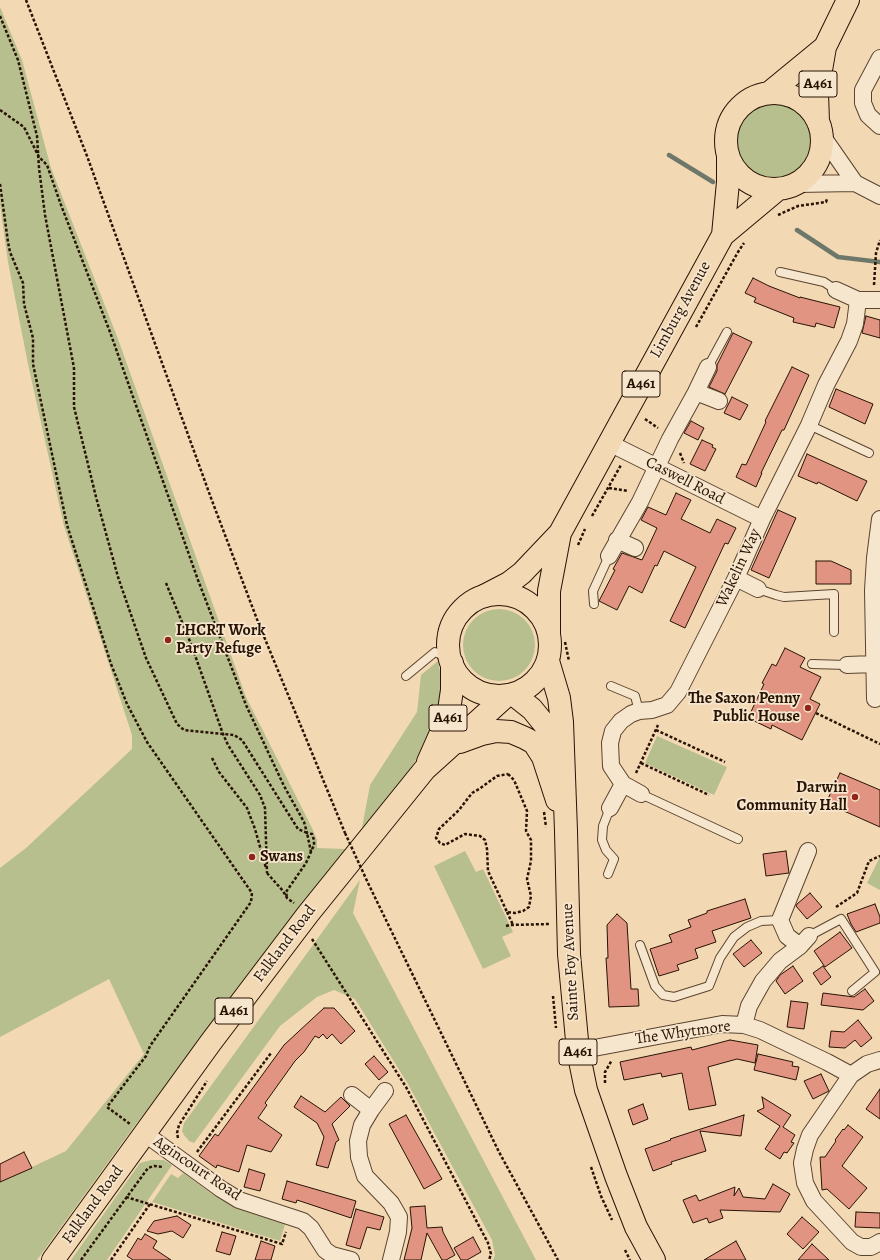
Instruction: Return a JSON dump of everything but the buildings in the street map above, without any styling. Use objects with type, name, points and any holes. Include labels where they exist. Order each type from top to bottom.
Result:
[{"type":"main road","name":"A461","points":[[787,187],[804,180],[811,172],[821,152],[817,93],[825,47],[848,0]]},
{"type":"main road","name":"A461","points":[[769,93],[825,47]]},
{"type":"main road","name":"A461","points":[[728,157],[726,144],[727,131],[734,114],[745,102],[755,97],[769,93],[783,93],[795,97],[810,108],[820,130]]},
{"type":"main road","points":[[728,157],[742,176],[754,184],[764,188],[787,187]]},
{"type":"main road","name":"Limburg Avenue","points":[[484,596],[509,583],[522,573],[560,533],[723,235],[728,182],[728,157]]},
{"type":"main road","name":"Limburg Avenue","points":[[723,235],[787,187]]},
{"type":"main road","name":"Limburg Avenue","points":[[549,633],[549,591],[560,533]]},
{"type":"main road","name":"A461","points":[[508,595],[527,602],[539,613],[549,633],[550,654],[540,676],[528,687],[510,695],[491,696],[474,689],[457,674],[451,661],[448,648],[452,624],[467,605],[484,596],[508,595]]},
{"type":"main road","name":"Falkland Road","points":[[425,769],[448,717],[452,690],[451,661]]},
{"type":"main road","name":"Sainte Foy Avenue","points":[[548,661],[559,698],[562,722],[564,770],[556,832],[578,1051],[586,1090],[613,1169],[636,1227],[654,1260]]},
{"type":"main road","name":"Falkland Road","points":[[53,1260],[211,1042],[308,914],[425,769],[510,695]]},
{"type":"main road","name":"Sainte Foy Avenue","points":[[510,695],[532,709],[545,725],[564,770]]},
{"type":"main road","points":[[450,746],[482,734],[496,731],[511,732],[534,743],[543,757],[549,772],[556,832]]},
{"type":"street","points":[[880,58],[863,90],[863,103],[868,115],[880,126]]},
{"type":"street","points":[[820,130],[855,183],[880,196]]},
{"type":"street","points":[[787,187],[855,183]]},
{"type":"street","points":[[836,290],[858,300],[880,300]]},
{"type":"street","name":"Wakelin Way","points":[[667,705],[678,692],[736,578],[762,519],[849,341],[855,324],[858,300]]},
{"type":"street","points":[[609,556],[640,502],[670,439],[708,367]]},
{"type":"street","points":[[696,392],[718,401]]},
{"type":"street","name":"Caswell Road","points":[[609,443],[762,519]]},
{"type":"street","points":[[875,699],[873,590],[880,519]]},
{"type":"street","points":[[617,540],[635,548]]},
{"type":"street","points":[[736,578],[758,589]]},
{"type":"street","points":[[847,665],[874,664]]},
{"type":"street","points":[[610,808],[631,789],[611,766],[610,743],[613,731],[621,721],[631,714],[639,711],[652,710],[667,705]]},
{"type":"street","points":[[805,941],[787,936],[780,920],[808,851]]},
{"type":"street","points":[[744,1025],[749,1006],[763,981],[780,961],[805,941]]},
{"type":"street","name":"The Whytmore","points":[[578,1051],[722,1024],[744,1025],[827,1062],[851,1075]]},
{"type":"street","points":[[874,1250],[861,1247],[852,1242],[814,1201],[805,1183],[802,1164],[804,1149],[810,1135],[851,1075],[867,1064],[880,1060]]},
{"type":"street","points":[[385,1091],[362,1125],[358,1141],[359,1157],[366,1176],[391,1203],[399,1217],[398,1232],[390,1260]]},
{"type":"street","points":[[352,1095],[371,1110]]},
{"type":"street","name":"Agincourt Road","points":[[144,1134],[221,1189],[239,1200],[302,1221],[311,1228],[322,1255],[332,1255],[351,1260]]},
{"type":"lane","points":[[780,272],[824,282],[836,290]]},
{"type":"lane","points":[[708,367],[727,332]]},
{"type":"lane","points":[[809,425],[869,453]]},
{"type":"lane","points":[[594,604],[593,591],[609,556]]},
{"type":"lane","points":[[758,589],[776,596],[784,597],[834,594],[834,632]]},
{"type":"lane","points":[[406,676],[435,652],[451,661]]},
{"type":"lane","points":[[812,664],[847,665]]},
{"type":"lane","points":[[611,686],[635,696],[639,711]]},
{"type":"lane","points":[[631,789],[738,838]]},
{"type":"lane","points":[[608,874],[614,859],[606,850],[602,840],[603,826],[610,808]]},
{"type":"lane","points":[[640,945],[655,986],[663,995],[674,997],[709,986],[720,958],[734,937],[747,927],[761,921],[780,920]]},
{"type":"lane","points":[[805,941],[841,920],[875,972],[852,991]]},
{"type":"path","points":[[26,0],[87,156],[211,498],[250,600],[345,834],[499,1152],[558,1260]]},
{"type":"path","points":[[0,16],[18,60],[37,136],[46,223],[74,368],[74,407],[96,497],[120,584],[146,658],[177,724],[184,730],[234,735],[242,740],[298,830],[312,834],[314,840],[311,852],[300,872],[289,886],[286,892],[287,898],[267,872],[255,829],[247,808],[219,772],[212,758]]},
{"type":"path","points":[[0,110],[24,128],[39,157],[47,165],[110,332],[198,580],[243,697],[284,786],[304,822],[311,852]]},
{"type":"path","points":[[0,184],[8,242],[10,252],[23,283],[24,304],[33,338],[33,364],[68,525],[111,664],[127,704],[147,742],[252,893],[251,902],[150,1046],[146,1056],[107,1107],[144,1134]]},
{"type":"path","points":[[875,270],[876,254],[880,240]]},
{"type":"path","points":[[166,583],[191,644],[228,746],[260,795],[265,808],[267,872]]},
{"type":"path","points":[[631,789],[667,705]]},
{"type":"path","points":[[816,713],[880,744]]},
{"type":"path","points":[[656,730],[725,762]]},
{"type":"path","points":[[641,763],[709,795]]},
{"type":"path","points":[[507,912],[523,911],[529,907],[531,896],[527,879],[532,850],[531,840],[526,831],[527,811],[514,780],[508,774],[497,776],[472,793],[460,810],[439,829],[436,838],[440,843],[445,844],[465,834],[480,836],[485,840],[488,871],[513,925]]},
{"type":"path","points":[[543,810],[556,832]]},
{"type":"path","points":[[835,908],[858,893],[869,861],[880,856]]},
{"type":"path","points":[[359,875],[364,870]]},
{"type":"path","points":[[549,916],[550,932]]},
{"type":"path","points":[[506,926],[550,924]]},
{"type":"path","points":[[307,944],[311,938],[406,1087],[488,1243],[491,1254],[489,1260]]},
{"type":"path","points":[[552,995],[557,1034]]},
{"type":"path","points":[[81,1260],[148,1168],[154,1166],[168,1168],[176,1173],[271,1053]]},
{"type":"path","points":[[178,1140],[177,1133],[179,1125],[210,1077]]},
{"type":"path","points":[[589,1160],[601,1196],[614,1225]]},
{"type":"path","points":[[126,1197],[282,1244],[290,1217]]},
{"type":"path","points":[[111,1260],[150,1204]]},
{"type":"path","points":[[624,1246],[630,1260]]},
{"type":"green space","points":[[0,7],[22,60],[51,168],[118,339],[246,697],[312,828],[317,840],[317,848],[345,849],[362,828],[370,785],[417,712],[421,675],[438,661],[442,683],[443,705],[420,753],[400,786],[133,1128],[37,1260],[0,1260],[0,1182],[66,1151],[144,1054],[109,979],[0,1037],[0,868],[26,848],[132,749],[132,735],[64,526],[28,364],[8,262],[0,204]]},
{"type":"green space","points":[[774,103],[788,106],[801,114],[809,127],[812,141],[809,155],[801,168],[788,176],[774,179],[760,176],[747,168],[739,155],[736,141],[739,127],[747,114],[760,106]]},
{"type":"green space","points":[[499,609],[519,615],[529,625],[535,645],[529,665],[519,675],[499,681],[479,675],[469,665],[463,645],[469,625],[479,615]]},
{"type":"green space","points":[[657,736],[727,767],[714,795],[645,763]]},
{"type":"green space","points":[[465,851],[476,872],[483,869],[513,932],[502,937],[511,956],[483,969],[434,866]]},
{"type":"green space","points":[[880,857],[880,890],[867,883]]},
{"type":"green space","points":[[360,880],[353,913],[536,1260],[493,1260],[495,1255],[492,1240],[408,1084],[355,999],[334,990],[317,997],[280,1026],[194,1143],[189,1141],[182,1131],[184,1123]]},
{"type":"green space","points":[[151,1160],[164,1160],[172,1165],[107,1260],[71,1260],[140,1163]]},
{"type":"green space","points":[[183,1173],[212,1194],[243,1207],[286,1221],[280,1241],[152,1202],[171,1174],[178,1178]]},
{"type":"waterway","points":[[669,155],[713,182]]},
{"type":"waterway","points":[[797,230],[838,257],[880,262]]},
{"type":"place","name":"LHCRT Work Party Refuge","points":[[168,640]]},
{"type":"place","name":"The Saxon Penny Public House","points":[[808,708]]},
{"type":"place","name":"Darwin Community Hall","points":[[855,797]]},
{"type":"place","name":"Swans","points":[[252,857]]}]
